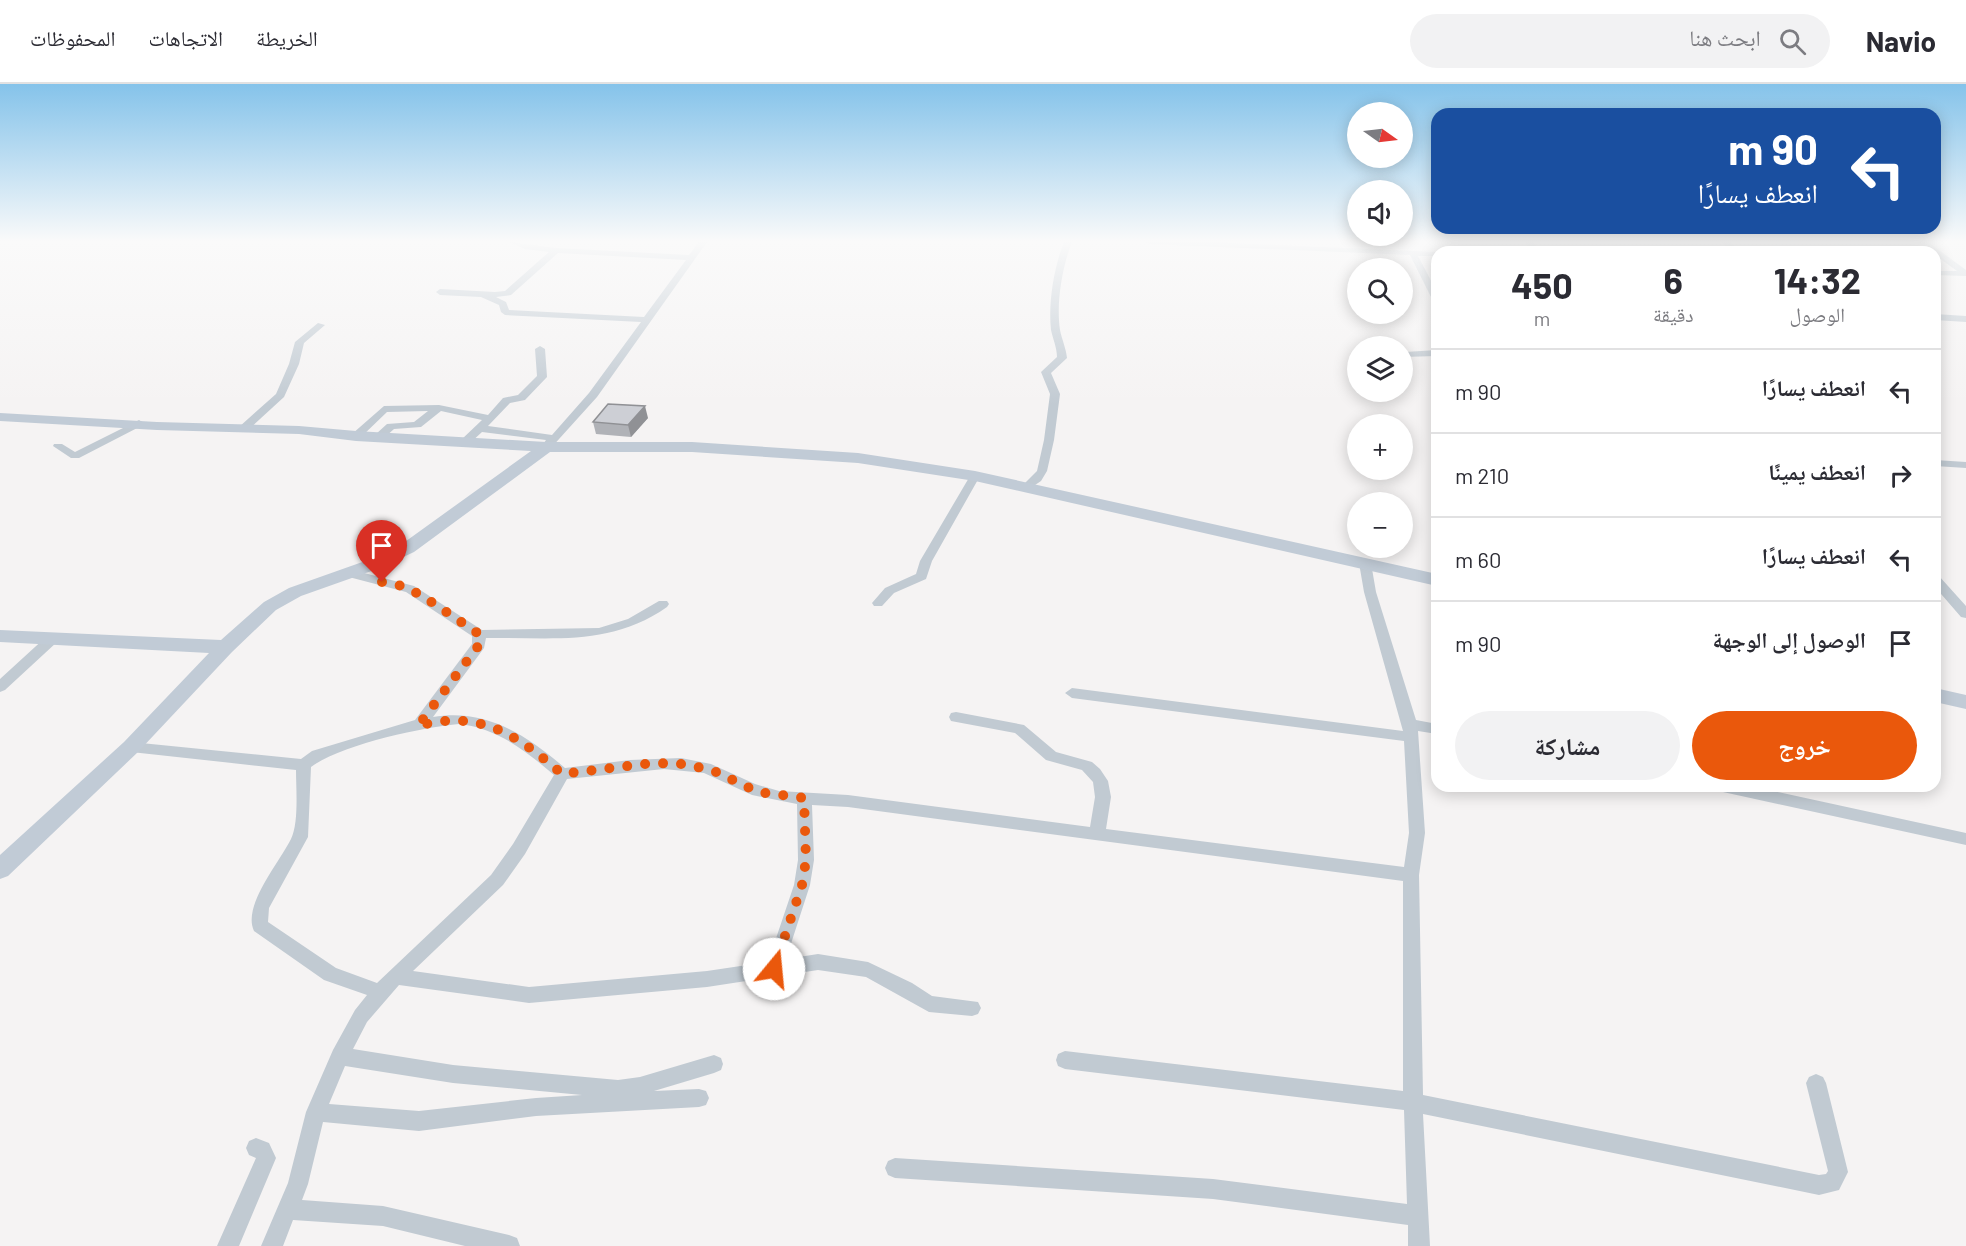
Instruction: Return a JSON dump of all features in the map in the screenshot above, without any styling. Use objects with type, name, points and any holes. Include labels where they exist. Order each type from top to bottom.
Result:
[{"type":"street","points":[[487,296],[503,304],[505,312],[647,320]]},
{"type":"street","points":[[0,869],[131,747],[255,618],[282,598],[374,564],[408,548],[550,442],[593,395],[664,296]]},
{"type":"street","points":[[1026,488],[1037,479],[1044,464],[1054,394],[1046,372],[1062,358],[1062,347],[1056,331],[1059,296]]},
{"type":"street","points":[[1941,317],[1966,319]]},
{"type":"street","points":[[243,429],[280,394],[294,363],[300,342],[321,325]]},
{"type":"street","points":[[465,442],[507,400],[521,398],[542,376],[540,349]]},
{"type":"street","points":[[1413,354],[1431,353]]},
{"type":"street","points":[[356,436],[384,409],[439,408],[490,418]]},
{"type":"street","points":[[380,436],[391,426],[417,424],[439,408]]},
{"type":"street","points":[[0,417],[299,430],[356,436],[465,442],[550,442],[692,447],[858,458],[975,476],[1431,579]]},
{"type":"street","points":[[58,446],[75,456],[139,423]]},
{"type":"street","points":[[479,428],[550,442]]},
{"type":"street","points":[[1941,463],[1966,465]]},
{"type":"street","points":[[878,603],[895,585],[914,581],[922,576],[926,561],[975,476]]},
{"type":"street","points":[[1365,563],[1410,731],[1417,833],[1411,875],[1413,1102],[1419,1246]]},
{"type":"street","points":[[349,573],[410,589],[479,634],[599,632],[618,629],[636,622],[663,604]]},
{"type":"street","points":[[1941,586],[1966,614]]},
{"type":"street","points":[[418,726],[479,645],[479,634]]},
{"type":"street","points":[[0,636],[225,647]]},
{"type":"street","points":[[0,687],[52,639]]},
{"type":"street","points":[[1072,693],[1410,731],[1431,729]]},
{"type":"street","points":[[1941,696],[1966,702]]},
{"type":"street","points":[[956,717],[1019,729],[1051,756],[1087,766],[1100,781],[1103,797],[1097,835]]},
{"type":"street","points":[[131,747],[304,765],[317,755],[434,722],[456,720],[479,722],[508,735],[562,774],[653,763],[682,764],[712,770],[758,792],[1411,875]]},
{"type":"street","points":[[304,765],[300,837],[261,907],[260,926],[330,974],[380,992]]},
{"type":"street","points":[[272,1246],[297,1184],[316,1112],[340,1056],[361,1016],[380,992],[497,880],[528,835],[562,774]]},
{"type":"street","points":[[1750,792],[1966,840]]},
{"type":"street","points":[[774,969],[802,885],[806,860],[804,798]]},
{"type":"street","points":[[397,977],[529,995],[707,979],[818,962],[845,965],[887,978],[929,1004],[972,1008]]},
{"type":"street","points":[[340,1056],[453,1074],[618,1089],[640,1086],[714,1064]]},
{"type":"street","points":[[1065,1060],[1413,1102],[1819,1185],[1833,1183],[1838,1172],[1816,1083]]},
{"type":"street","points":[[316,1112],[419,1121],[536,1107],[699,1098]]},
{"type":"street","points":[[228,1246],[266,1158],[262,1150],[256,1148]]},
{"type":"street","points":[[895,1168],[1212,1189],[1418,1216]]},
{"type":"street","points":[[288,1209],[383,1216],[509,1246]]},
{"type":"building","points":[[608,404],[645,406],[628,425],[593,422]]},
{"type":"route","points":[[382,582],[402,586],[421,595],[479,634],[481,638],[479,645],[418,726],[456,720],[479,722],[508,735],[562,774],[653,763],[682,764],[712,770],[758,792],[804,798],[806,860],[802,885],[774,969]]}]
